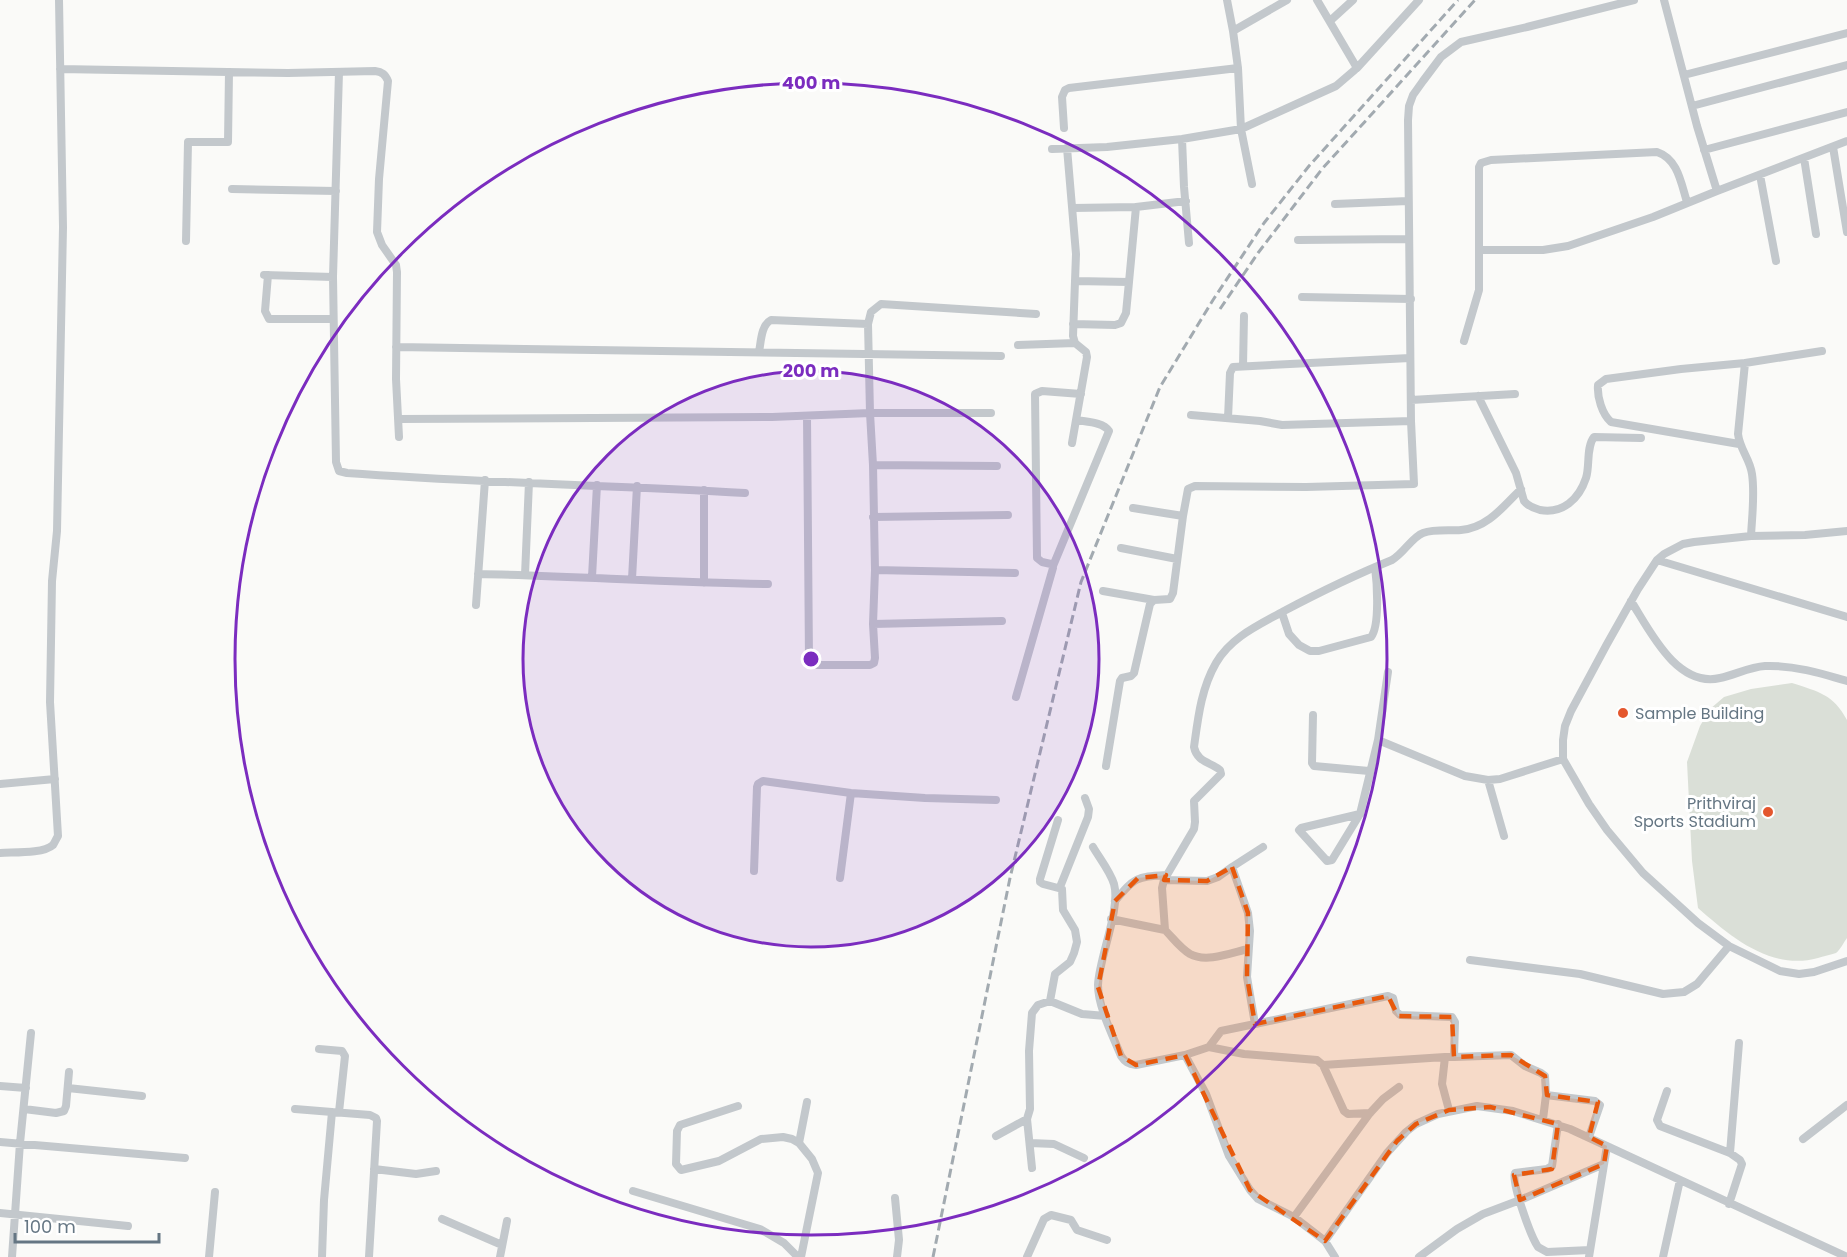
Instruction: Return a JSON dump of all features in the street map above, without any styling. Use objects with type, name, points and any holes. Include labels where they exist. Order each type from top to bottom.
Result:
[{"type":"street","points":[[0,853],[36,851],[47,848],[53,845],[58,836],[50,702],[52,581],[57,531],[63,227],[59,0]]},
{"type":"street","points":[[1227,0],[1238,68],[1241,129],[1252,184]]},
{"type":"street","points":[[1233,31],[1287,0]]},
{"type":"street","points":[[1317,0],[1357,68]]},
{"type":"street","points":[[1330,21],[1353,0]]},
{"type":"street","points":[[1052,149],[1107,147],[1182,139],[1241,129],[1336,86],[1357,68],[1419,0]]},
{"type":"street","points":[[1102,591],[1154,600],[1166,600],[1172,597],[1186,493],[1191,487],[1414,484],[1410,400],[1411,299],[1408,201],[1408,120],[1413,95],[1441,57],[1461,42],[1634,0]]},
{"type":"street","points":[[1664,0],[1717,191]]},
{"type":"street","points":[[1684,75],[1847,33]]},
{"type":"street","points":[[1692,106],[1847,65]]},
{"type":"street","points":[[1064,128],[1062,98],[1065,90],[1070,88],[1238,68]]},
{"type":"street","points":[[60,69],[382,72],[388,81],[379,179],[377,232],[382,245],[396,265],[399,437]]},
{"type":"street","points":[[186,240],[188,142],[228,142],[228,72]]},
{"type":"street","points":[[339,72],[333,277],[336,462],[339,471],[347,474],[414,478],[597,484],[745,493]]},
{"type":"street","points":[[1704,150],[1847,112]]},
{"type":"street","points":[[1182,139],[1189,243]]},
{"type":"street","points":[[1479,250],[1556,249],[1629,226],[1847,141]]},
{"type":"street","points":[[1833,147],[1847,232]]},
{"type":"street","points":[[1067,148],[1076,254],[1073,336],[1075,343],[1086,352],[1087,357],[1072,443]]},
{"type":"street","points":[[1464,341],[1479,290],[1479,167],[1485,160],[1657,152],[1671,159],[1687,202]]},
{"type":"street","points":[[1804,158],[1816,234]]},
{"type":"street","points":[[1760,174],[1776,261]]},
{"type":"street","points":[[232,189],[336,191]]},
{"type":"street","points":[[1073,208],[1136,207],[1185,201]]},
{"type":"street","points":[[1335,204],[1408,201]]},
{"type":"street","points":[[1073,324],[1115,325],[1121,323],[1126,313],[1136,207]]},
{"type":"street","points":[[1298,240],[1409,239]]},
{"type":"street","points":[[333,277],[265,275],[265,311],[269,319],[333,319]]},
{"type":"street","points":[[1075,281],[1129,282]]},
{"type":"street","points":[[1302,297],[1411,299]]},
{"type":"street","points":[[807,416],[809,660],[818,665],[870,665],[874,663],[875,658],[873,465],[867,353],[868,324],[871,312],[875,307],[886,303],[1036,314]]},
{"type":"street","points":[[1243,366],[1244,316]]},
{"type":"street","points":[[759,352],[764,327],[771,320],[868,324]]},
{"type":"street","points":[[1018,345],[1075,343]]},
{"type":"street","points":[[396,347],[1002,356]]},
{"type":"street","points":[[1739,444],[1611,422],[1604,414],[1598,385],[1606,378],[1745,363],[1822,351]]},
{"type":"street","points":[[1228,418],[1230,373],[1233,367],[1410,358]]},
{"type":"street","points":[[1745,363],[1738,434],[1739,444],[1752,475],[1752,536]]},
{"type":"street","points":[[1053,566],[1038,561],[1037,558],[1035,394],[1042,391],[1081,394]]},
{"type":"street","points":[[1410,400],[1515,394]]},
{"type":"street","points":[[1478,396],[1516,472],[1524,501],[1530,506],[1548,511],[1563,508],[1577,496],[1587,477],[1590,444],[1594,437],[1641,438]]},
{"type":"street","points":[[398,419],[991,413]]},
{"type":"street","points":[[1191,415],[1282,425],[1411,422]]},
{"type":"street","points":[[1016,697],[1053,566],[1109,431],[1102,425],[1076,420]]},
{"type":"street","points":[[873,465],[996,466]]},
{"type":"street","points":[[476,605],[485,480]]},
{"type":"street","points":[[525,575],[529,482]]},
{"type":"street","points":[[592,577],[597,484]]},
{"type":"street","points":[[632,579],[637,486]]},
{"type":"street","points":[[1165,930],[1162,888],[1165,878],[1194,829],[1194,801],[1221,774],[1217,767],[1201,759],[1194,747],[1200,703],[1209,677],[1216,663],[1231,644],[1262,623],[1336,584],[1400,555],[1425,532],[1464,530],[1482,524],[1492,518],[1521,489]]},
{"type":"street","points":[[704,490],[704,583]]},
{"type":"street","points":[[1133,508],[1183,516]]},
{"type":"street","points":[[873,517],[1008,515]]},
{"type":"street","points":[[1847,531],[1752,536],[1683,544],[1673,548],[1657,560],[1631,602],[1568,719],[1563,740],[1563,759],[1589,804],[1630,859],[1668,898],[1729,946],[1780,971],[1799,974],[1826,969],[1847,961]]},
{"type":"street","points":[[1120,548],[1177,559]]},
{"type":"street","points":[[1657,560],[1847,617]]},
{"type":"street","points":[[1282,613],[1289,634],[1299,645],[1310,651],[1319,651],[1371,637],[1376,630],[1375,567]]},
{"type":"street","points":[[875,570],[1015,573]]},
{"type":"street","points":[[478,574],[768,584]]},
{"type":"street","points":[[1106,766],[1120,681],[1134,673],[1150,604],[1154,600]]},
{"type":"street","points":[[1631,602],[1662,650],[1693,676],[1719,679],[1754,668],[1780,666],[1798,668],[1847,681]]},
{"type":"street","points":[[873,624],[1002,621]]},
{"type":"street","points":[[1360,814],[1299,830],[1328,861],[1331,861],[1360,814],[1378,740],[1388,672]]},
{"type":"street","points":[[1313,715],[1311,754],[1314,766],[1369,771]]},
{"type":"street","points":[[1378,740],[1465,776],[1488,780],[1500,779],[1563,759]]},
{"type":"street","points":[[0,784],[55,779]]},
{"type":"street","points":[[1488,780],[1504,836]]},
{"type":"street","points":[[754,871],[758,784],[763,781],[851,794],[996,800]]},
{"type":"street","points":[[840,878],[851,794]]},
{"type":"street","points":[[1050,1001],[1054,974],[1070,962],[1077,942],[1075,930],[1063,910],[1060,887],[1088,817],[1089,809],[1085,798]]},
{"type":"street","points":[[1058,819],[1040,882],[1060,887]]},
{"type":"street","points":[[1093,847],[1113,881],[1115,890],[1098,987],[1106,1016],[1124,1061],[1130,1065],[1136,1065],[1185,1055],[1209,1047],[1244,1054],[1313,1058],[1323,1065],[1344,1111],[1348,1114],[1370,1113]]},
{"type":"street","points":[[1114,901],[1128,885],[1138,878],[1207,881],[1218,877],[1263,847]]},
{"type":"street","points":[[1232,867],[1248,913],[1250,931],[1247,978],[1255,1024]]},
{"type":"street","points":[[1111,919],[1165,930],[1182,948],[1197,957],[1213,957],[1248,949]]},
{"type":"street","points":[[1470,960],[1580,974],[1663,994],[1684,992],[1697,984],[1729,946]]},
{"type":"street","points":[[1209,1047],[1221,1031],[1391,997],[1400,1015],[1447,1016],[1454,1019],[1449,1057],[1442,1084],[1449,1110]]},
{"type":"street","points":[[1032,1168],[1028,1119],[1032,1013],[1038,1005],[1050,1001],[1082,1014],[1106,1016]]},
{"type":"street","points":[[12,1257],[31,1033]]},
{"type":"street","points":[[1730,1153],[1739,1042]]},
{"type":"street","points":[[320,1049],[342,1051],[345,1056],[335,1112],[324,1200],[322,1257]]},
{"type":"street","points":[[1185,1055],[1206,1094],[1230,1156],[1243,1181],[1258,1199],[1294,1218],[1325,1241],[1335,1257]]},
{"type":"street","points":[[1323,1065],[1511,1055],[1525,1066],[1545,1076],[1546,1095],[1543,1119]]},
{"type":"street","points":[[24,1109],[60,1113],[64,1111],[69,1072]]},
{"type":"street","points":[[0,1086],[26,1089]]},
{"type":"street","points":[[1294,1218],[1370,1113],[1399,1087]]},
{"type":"street","points":[[68,1088],[142,1096]]},
{"type":"street","points":[[1667,1091],[1657,1120],[1660,1126],[1730,1153],[1740,1160],[1742,1164],[1729,1204]]},
{"type":"street","points":[[1546,1095],[1598,1102],[1599,1108],[1589,1137]]},
{"type":"street","points":[[799,1143],[807,1102]]},
{"type":"street","points":[[1803,1139],[1847,1105]]},
{"type":"street","points":[[633,1191],[760,1229],[784,1243],[800,1257],[818,1173],[812,1159],[799,1143],[792,1138],[768,1137],[754,1141],[719,1161],[685,1170],[678,1168],[676,1164],[678,1128],[684,1123],[738,1106]]},
{"type":"street","points":[[1325,1241],[1387,1153],[1406,1132],[1426,1119],[1449,1110],[1477,1106],[1513,1111],[1558,1124],[1847,1257]]},
{"type":"street","points":[[295,1108],[370,1115],[376,1118],[369,1257]]},
{"type":"street","points":[[996,1136],[1028,1119]]},
{"type":"street","points":[[1558,1124],[1552,1166],[1514,1175],[1535,1244],[1542,1250],[1589,1253],[1607,1146]]},
{"type":"street","points":[[0,1142],[185,1158]]},
{"type":"street","points":[[1030,1143],[1054,1144],[1084,1158]]},
{"type":"street","points":[[1419,1257],[1470,1220],[1604,1164]]},
{"type":"street","points":[[374,1168],[416,1174],[436,1170]]},
{"type":"street","points":[[1663,1257],[1680,1180]]},
{"type":"street","points":[[209,1257],[215,1192]]},
{"type":"street","points":[[895,1198],[900,1240],[897,1257]]},
{"type":"street","points":[[0,1213],[128,1226]]},
{"type":"street","points":[[1027,1257],[1044,1219],[1051,1215],[1068,1219],[1077,1230],[1107,1240]]},
{"type":"street","points":[[442,1219],[502,1245]]},
{"type":"street","points":[[500,1257],[507,1221]]},
{"type":"highlighted area","points":[[1232,867],[1248,913],[1247,977],[1255,1024],[1388,996],[1398,1016],[1452,1017],[1454,1057],[1511,1055],[1545,1076],[1547,1095],[1598,1102],[1589,1137],[1607,1146],[1604,1164],[1520,1200],[1514,1175],[1552,1169],[1558,1124],[1490,1107],[1449,1110],[1416,1124],[1397,1141],[1325,1241],[1250,1190],[1185,1055],[1136,1065],[1121,1056],[1098,987],[1115,901],[1138,878],[1166,875],[1164,880],[1207,881]]},
{"type":"shaded area","name":"Prithviraj Sports Stadium","points":[[1792,683],[1831,699],[1847,720],[1847,938],[1836,953],[1801,961],[1768,956],[1753,949],[1724,930],[1698,908],[1692,861],[1687,762],[1700,726],[1710,709],[1724,697],[1751,689]]},
{"type":"railway","points":[[933,1257],[1010,878],[1081,582],[1160,387],[1213,300],[1264,223],[1309,166],[1458,0]]},
{"type":"railway","points":[[1220,309],[1258,253],[1322,169],[1475,0]]},
{"type":"place","name":"Sample Building","points":[[1623,713]]},
{"type":"place","name":"Prithviraj Sports Stadium","points":[[1768,812]]}]
